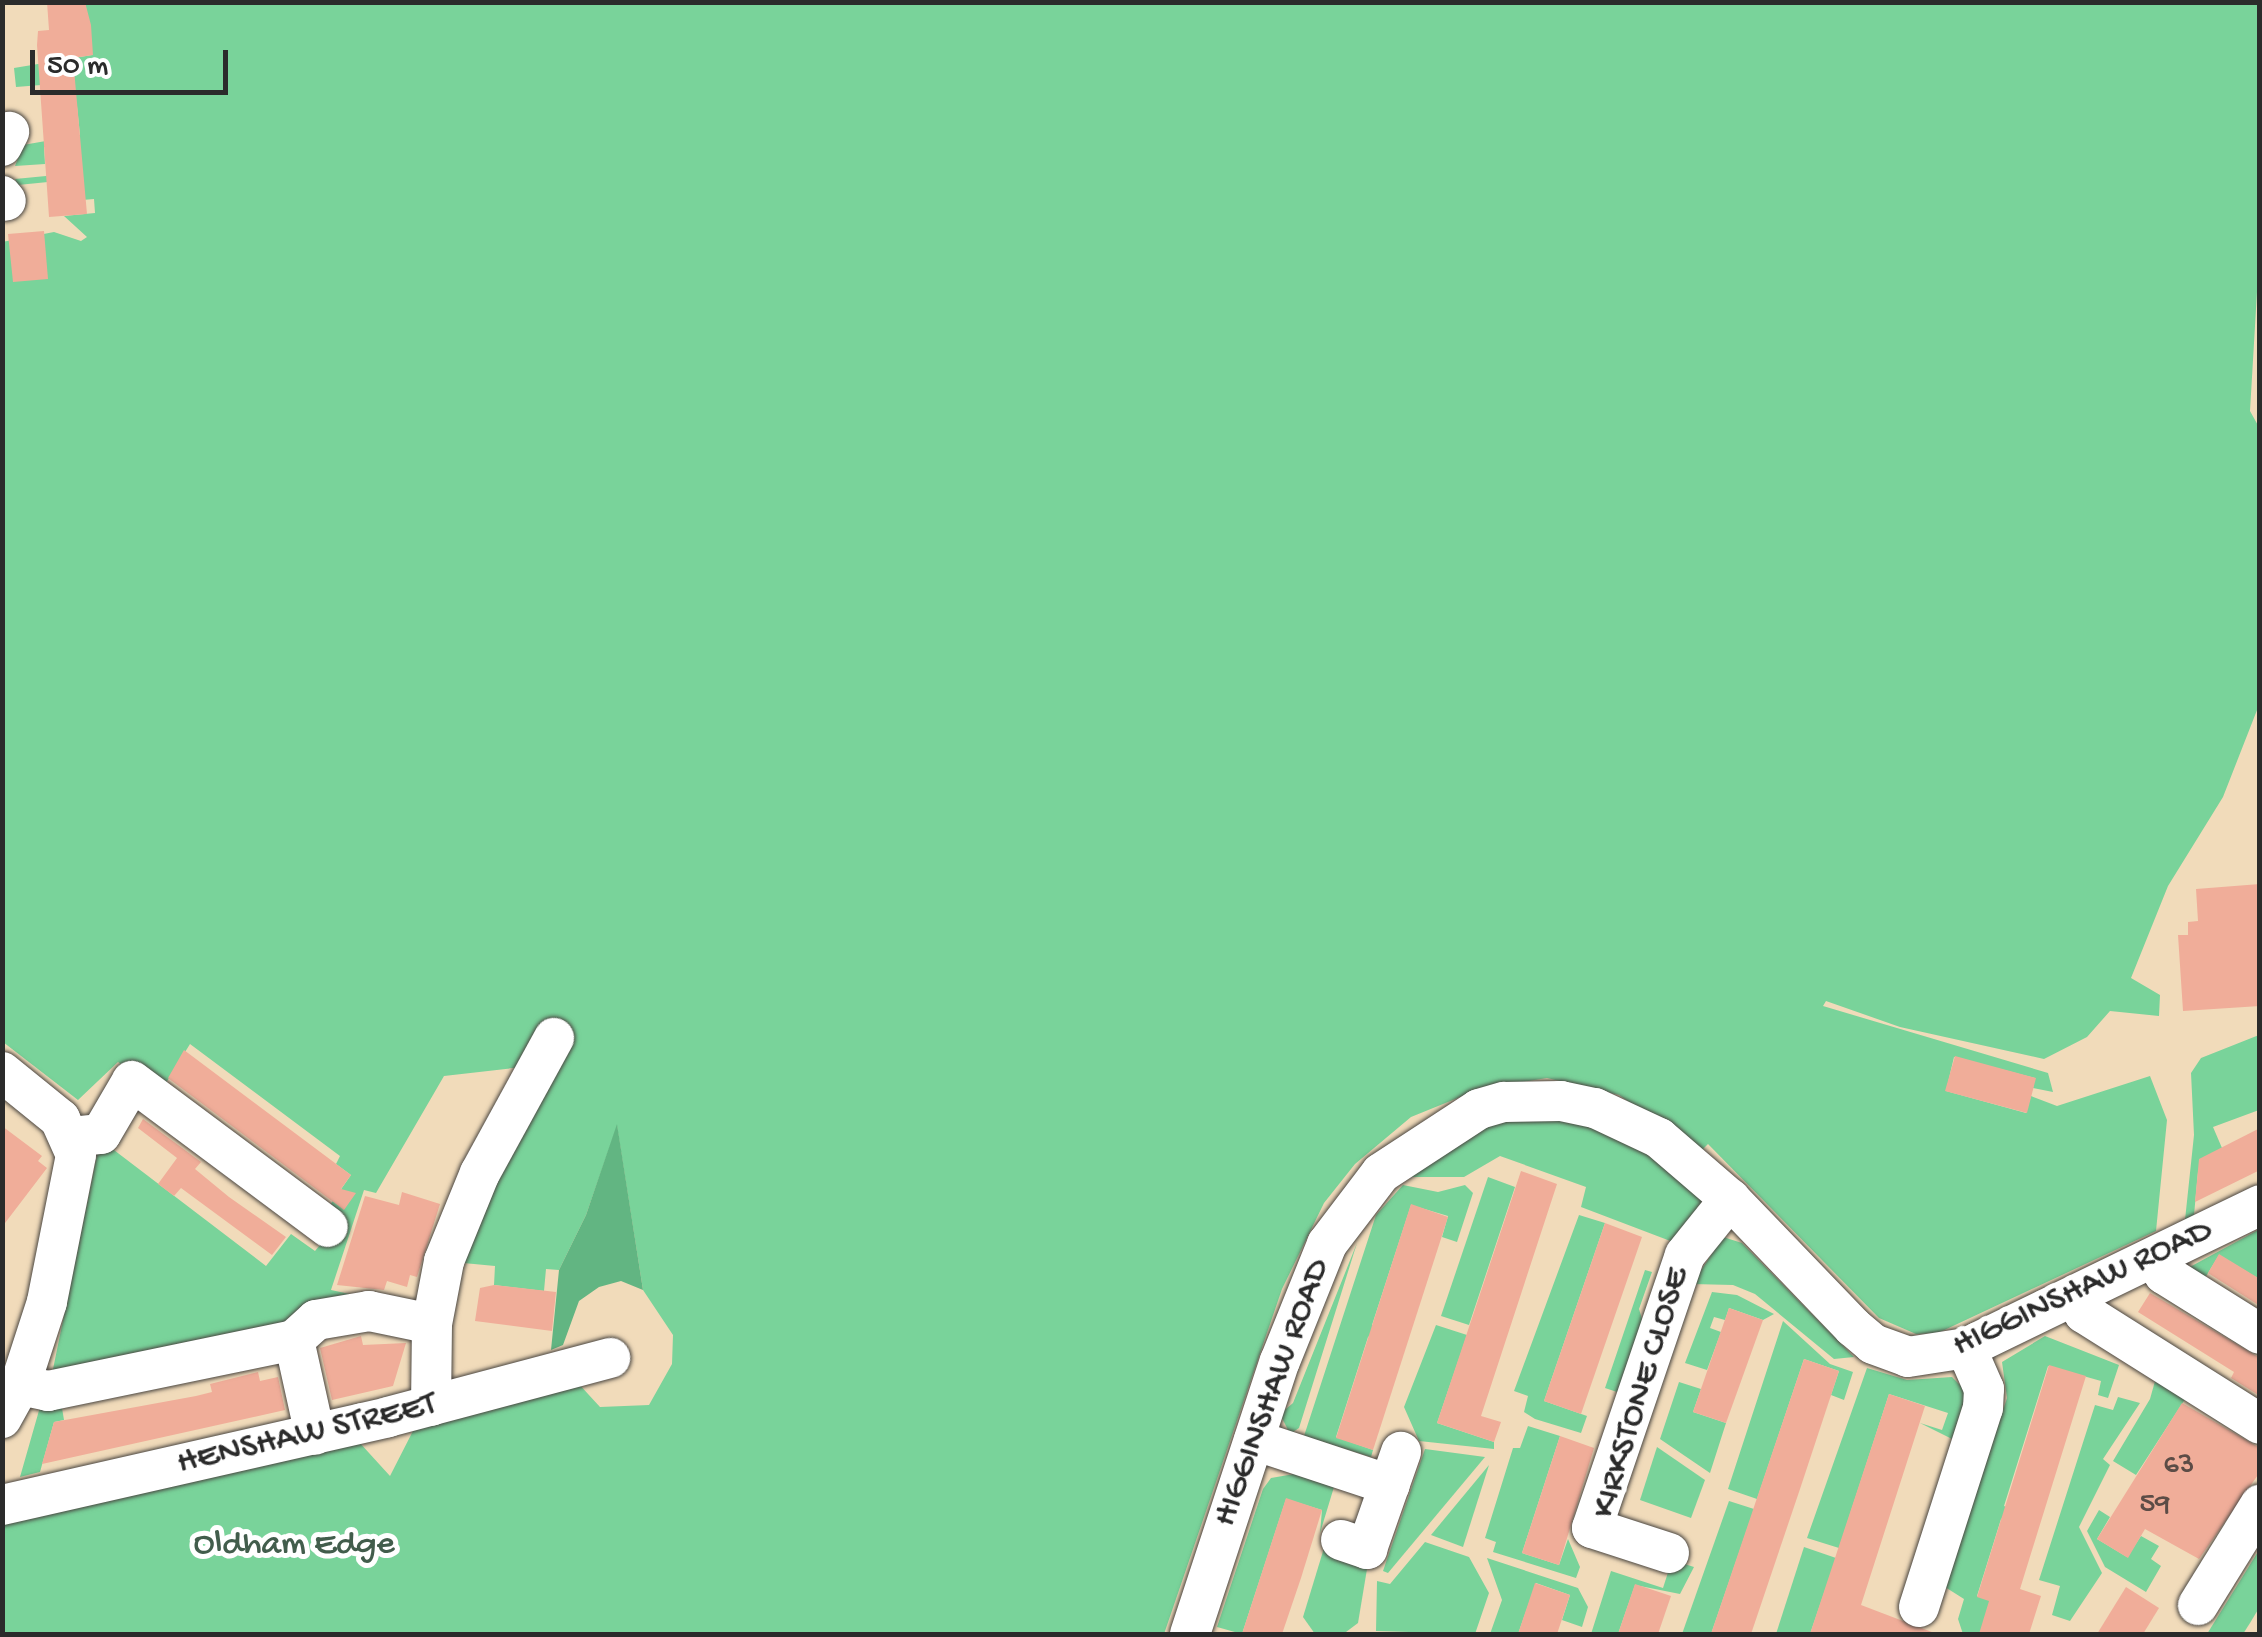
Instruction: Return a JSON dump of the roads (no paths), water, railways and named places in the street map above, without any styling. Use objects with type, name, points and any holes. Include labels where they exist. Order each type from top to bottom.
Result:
[{"type":"street","points":[[431,1406],[432,1324],[444,1261],[480,1173],[554,1038]]},
{"type":"street","points":[[2,1072],[72,1137],[75,1174],[14,1377],[48,1391],[294,1340],[316,1320],[369,1311],[432,1324]]},
{"type":"street","points":[[72,1137],[101,1134],[132,1081],[328,1226]]},
{"type":"street","name":"HIGGINSHAW ROAD","points":[[1190,1634],[1312,1273],[1346,1210],[1381,1173],[1443,1127],[1504,1102],[1596,1108],[1659,1138],[1730,1199],[1872,1344],[1929,1358],[1966,1348],[2156,1259],[2260,1205]]},
{"type":"street","name":"KIRKSTONE CLOSE","points":[[1670,1553],[1592,1528],[1684,1255],[1730,1199]]},
{"type":"street","points":[[2156,1259],[2164,1274],[2260,1334]]},
{"type":"street","points":[[2076,1296],[2084,1313],[2260,1424]]},
{"type":"street","points":[[294,1340],[314,1435]]},
{"type":"street","points":[[1919,1607],[1983,1408],[1984,1390],[1966,1348]]},
{"type":"street","name":"HENSHAW STREET","points":[[2,1504],[314,1435],[610,1358]]},
{"type":"street","points":[[1254,1440],[1395,1468],[1368,1548],[1341,1540]]},
{"type":"street","points":[[2198,1605],[2260,1505]]},
{"type":"park label","name":"Oldham Edge","points":[[294,1546]]}]
